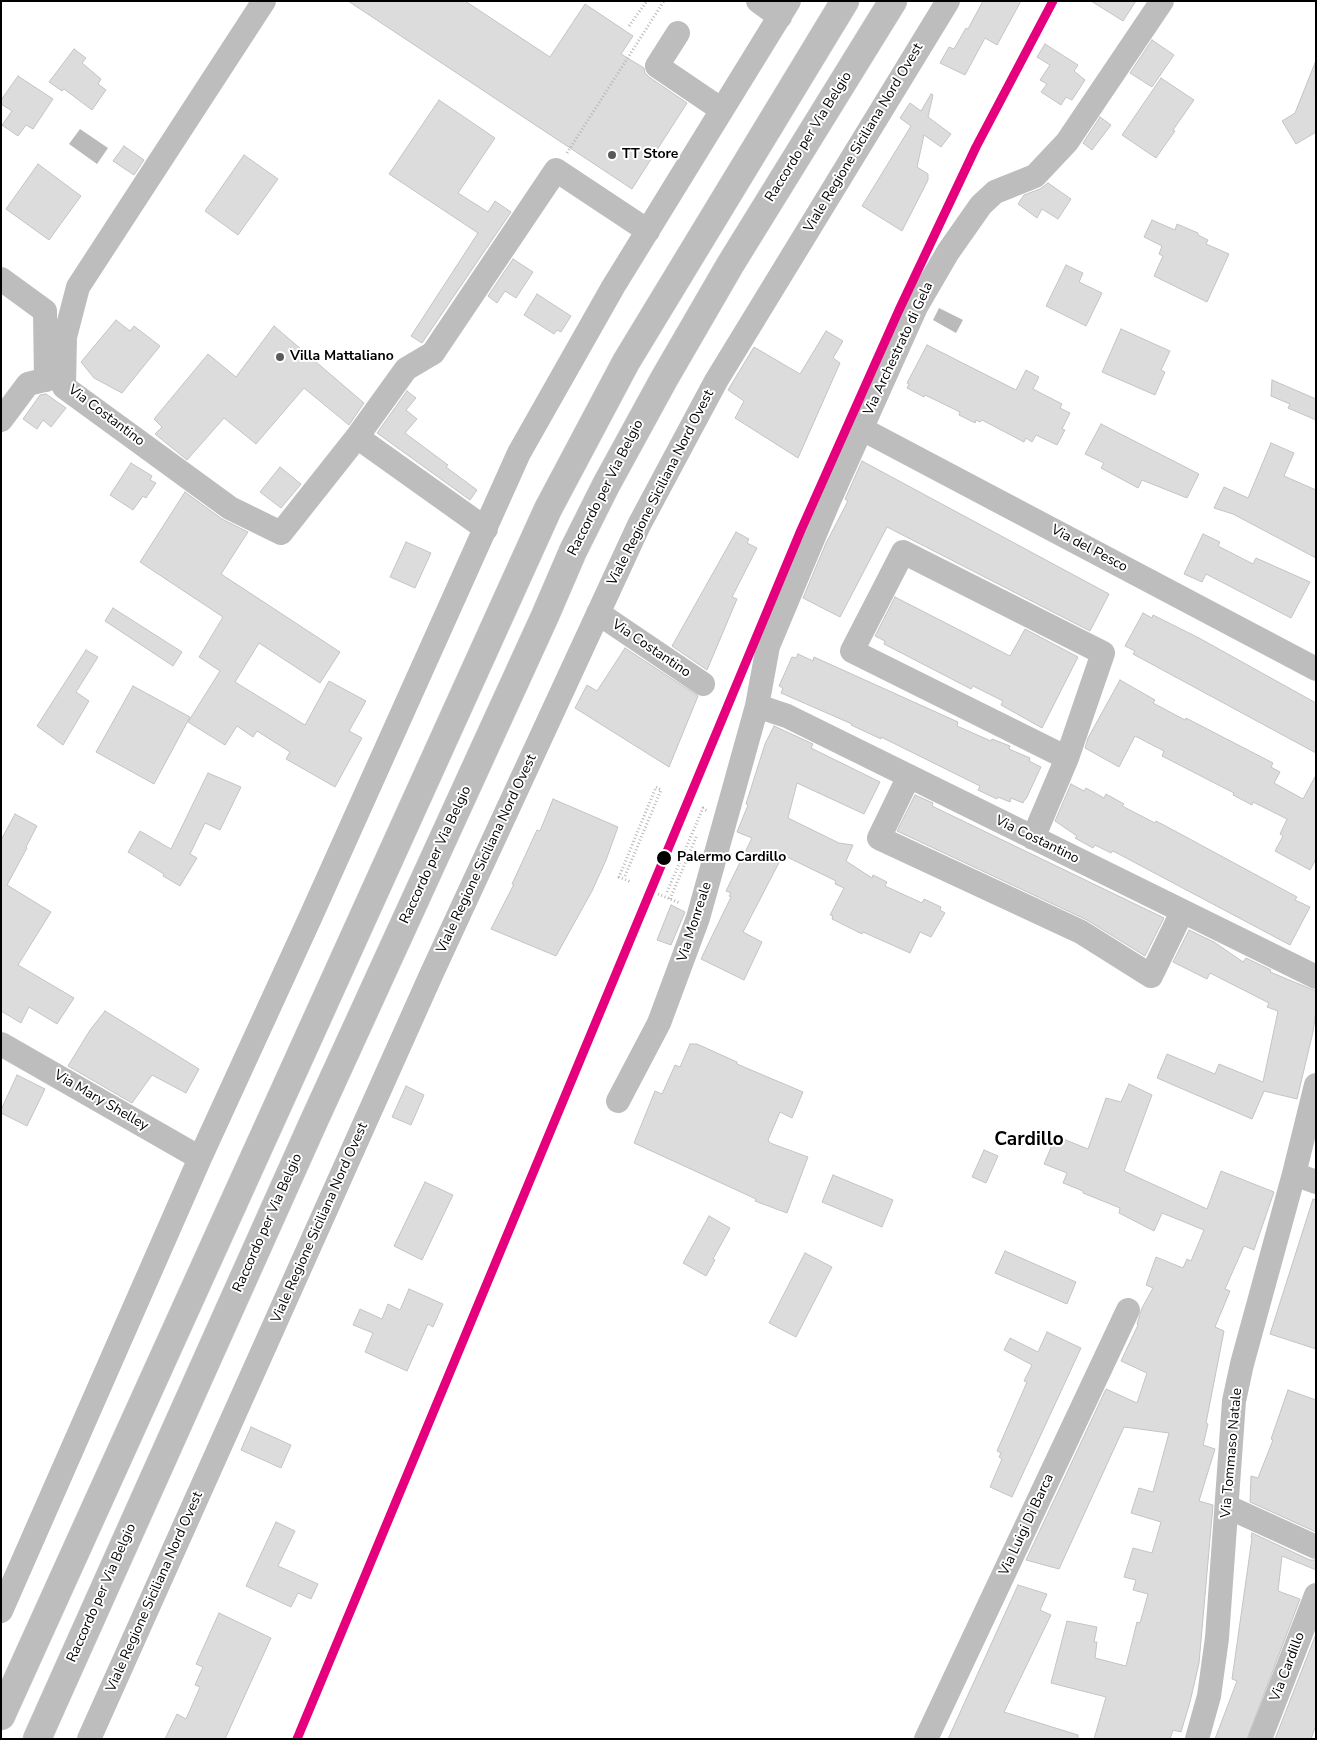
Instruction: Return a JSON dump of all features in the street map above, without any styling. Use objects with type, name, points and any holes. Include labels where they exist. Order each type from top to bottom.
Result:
[{"type":"highway","points":[[1,1716],[548,509],[626,362],[845,1]]},
{"type":"highway","name":"Raccordo per Via Belgio","points":[[37,1739],[309,1132],[573,551],[606,485],[725,273],[893,1]]},
{"type":"street","points":[[1,1611],[200,1158],[519,454],[613,288],[784,9],[758,1]]},
{"type":"street","name":"Viale Regione Siciliana Nord Ovest","points":[[89,1739],[427,984],[639,525],[716,381],[948,1]]},
{"type":"street","name":"Via Archestrato di Gela","points":[[757,706],[768,646],[828,503],[916,308],[948,252],[981,205],[996,192],[1036,176],[1067,142],[1162,1]]},
{"type":"street","name":"Via Costantino","points":[[257,4],[78,287],[55,378],[64,387],[230,508],[281,533],[357,436]]},
{"type":"street","points":[[678,33],[657,66],[722,110]]},
{"type":"street","points":[[486,529],[357,436],[406,370],[433,353],[556,170],[648,231]]},
{"type":"street","points":[[1,279],[45,311],[55,378],[28,384],[1,420]]},
{"type":"street","name":"Via del Pesco","points":[[862,429],[1316,670]]},
{"type":"street","points":[[1033,838],[1067,758],[1103,653],[903,552],[852,651],[1067,758]]},
{"type":"street","name":"Via Costantino","points":[[598,612],[703,684]]},
{"type":"street","name":"Via Costantino","points":[[757,706],[787,716],[1316,977]]},
{"type":"street","name":"Via Monreale","points":[[618,1101],[659,1022],[698,918],[757,706]]},
{"type":"street","points":[[909,776],[879,838],[1082,932],[1151,976],[1182,912]]},
{"type":"street","name":"Via Mary Shelley","points":[[1,1044],[200,1158]]},
{"type":"street","name":"Via Tommaso Natale","points":[[1197,1739],[1209,1696],[1217,1638],[1228,1507],[1234,1401],[1242,1364],[1294,1174],[1316,1085]]},
{"type":"street","points":[[1294,1174],[1316,1182]]},
{"type":"street","name":"Via Luigi Di Barca","points":[[926,1739],[1128,1310]]},
{"type":"street","points":[[1228,1507],[1316,1547]]},
{"type":"street","name":"Via Cardillo","points":[[1260,1739],[1316,1595]]},
{"type":"path","points":[[629,26],[647,1]]},
{"type":"path","points":[[556,170],[664,1]]},
{"type":"path","points":[[625,876],[661,790],[656,787],[619,876],[631,882]]},
{"type":"path","points":[[667,892],[703,808],[707,810],[670,899]]},
{"type":"shaded area","points":[[80,129],[108,148],[97,164],[69,144]]},
{"type":"shaded area","points":[[939,308],[963,320],[956,333],[933,320]]},
{"type":"building","points":[[348,1],[465,1],[550,57],[585,4],[633,36],[621,54],[644,68],[645,73],[649,77],[687,103],[632,189]]},
{"type":"building","points":[[983,1],[1021,1],[997,45],[985,38],[965,75],[940,63],[949,47],[954,49],[966,28],[968,29]]},
{"type":"building","points":[[1091,1],[1136,1],[1123,21]]},
{"type":"building","points":[[1152,40],[1174,55],[1152,87],[1130,73]]},
{"type":"building","points":[[1045,44],[1078,65],[1074,71],[1085,80],[1072,100],[1066,97],[1061,105],[1041,92],[1047,84],[1040,80],[1050,65],[1037,57]]},
{"type":"building","points":[[74,49],[86,58],[82,63],[101,79],[98,84],[106,90],[92,110],[64,89],[62,91],[49,82]]},
{"type":"building","points":[[1315,63],[1316,132],[1296,144],[1282,121],[1295,113]]},
{"type":"building","points":[[18,76],[53,99],[33,129],[26,125],[18,136],[2,125],[12,111],[1,104],[1,100]]},
{"type":"building","points":[[1161,78],[1194,100],[1156,158],[1122,135]]},
{"type":"building","points":[[931,94],[933,95],[928,117],[951,134],[941,147],[924,135],[917,167],[928,174],[928,180],[902,231],[862,206],[911,126],[900,118],[910,103],[921,111]]},
{"type":"building","points":[[439,100],[495,138],[458,193],[488,212],[495,201],[511,212],[422,343],[411,336],[478,233],[389,174]]},
{"type":"building","points":[[1100,117],[1111,125],[1092,150],[1083,143]]},
{"type":"building","points":[[124,146],[144,160],[134,175],[113,161]]},
{"type":"building","points":[[244,155],[278,179],[238,235],[205,211]]},
{"type":"building","points":[[38,164],[81,196],[49,240],[6,209]]},
{"type":"building","points":[[1048,183],[1071,199],[1058,219],[1042,209],[1037,218],[1018,204],[1024,195],[1040,189]]},
{"type":"building","points":[[1152,220],[1175,230],[1177,224],[1198,233],[1198,235],[1208,240],[1206,244],[1229,254],[1207,302],[1154,276],[1163,256],[1159,254],[1162,246],[1144,237]]},
{"type":"building","points":[[513,259],[533,272],[516,298],[505,291],[497,303],[488,296]]},
{"type":"building","points":[[1066,265],[1083,273],[1079,282],[1102,293],[1086,326],[1046,306]]},
{"type":"building","points":[[537,294],[571,316],[561,332],[557,330],[554,334],[524,315]]},
{"type":"building","points":[[116,320],[130,331],[134,326],[160,346],[122,393],[94,378],[81,362]]},
{"type":"building","name":"Villa Mattaliano","points":[[274,326],[364,403],[349,425],[304,388],[256,444],[224,418],[187,460],[155,434],[162,427],[154,419],[208,354],[236,377]]},
{"type":"building","points":[[1121,329],[1170,351],[1161,370],[1165,372],[1155,395],[1102,372]]},
{"type":"building","points":[[826,331],[843,341],[833,358],[840,363],[798,458],[735,418],[744,401],[728,390],[754,347],[800,374]]},
{"type":"building","points":[[927,345],[1016,390],[1026,370],[1039,377],[1033,389],[1062,404],[1060,408],[1070,413],[1062,429],[1065,430],[1057,445],[1036,435],[1032,442],[1026,438],[1024,442],[982,420],[980,422],[976,420],[975,423],[959,415],[960,412],[907,388],[909,384],[907,383]]},
{"type":"building","points":[[1272,380],[1316,399],[1316,420],[1288,408],[1290,404],[1271,396]]},
{"type":"building","points":[[407,391],[416,398],[406,410],[417,419],[405,433],[448,465],[446,467],[477,490],[470,500],[377,433]]},
{"type":"building","points":[[46,394],[66,408],[51,427],[43,420],[37,429],[23,419],[40,395]]},
{"type":"building","points":[[1101,424],[1199,474],[1187,498],[1142,480],[1138,488],[1101,468],[1104,463],[1085,454]]},
{"type":"building","points":[[1271,443],[1294,453],[1284,476],[1316,490],[1316,558],[1233,514],[1214,508],[1224,487],[1248,498]]},
{"type":"building","points":[[862,461],[1109,594],[1090,631],[887,527],[840,617],[803,598],[826,543],[848,501],[845,499]]},
{"type":"building","points":[[131,463],[152,476],[150,480],[156,483],[146,498],[143,496],[133,510],[110,495]]},
{"type":"building","points":[[280,467],[301,484],[281,508],[260,492]]},
{"type":"building","points":[[185,492],[222,519],[248,532],[221,574],[340,652],[320,683],[259,643],[235,682],[305,725],[329,681],[366,701],[349,731],[362,738],[335,787],[286,759],[290,752],[257,731],[253,737],[237,726],[225,745],[188,722],[220,671],[199,657],[223,617],[140,562]]},
{"type":"building","points":[[736,532],[749,539],[747,543],[757,548],[732,597],[737,599],[707,670],[672,646]]},
{"type":"building","points":[[1203,534],[1220,542],[1218,546],[1253,564],[1256,558],[1310,582],[1291,618],[1206,574],[1202,582],[1184,574]]},
{"type":"building","points":[[406,542],[431,553],[415,588],[390,577]]},
{"type":"building","points":[[895,597],[1010,656],[1025,629],[1078,657],[1042,728],[1001,705],[1003,701],[973,686],[971,689],[884,644],[885,641],[875,636]]},
{"type":"building","points":[[113,608],[182,652],[173,666],[105,621]]},
{"type":"building","points":[[1143,613],[1152,618],[1153,615],[1199,638],[1316,703],[1316,753],[1133,654],[1135,651],[1125,646]]},
{"type":"building","points":[[625,648],[698,696],[669,767],[575,708],[587,685],[597,691]]},
{"type":"building","points":[[86,650],[98,657],[76,692],[89,701],[63,745],[37,726]]},
{"type":"building","points":[[798,654],[813,661],[814,657],[958,722],[957,726],[991,741],[992,739],[1010,746],[1009,749],[1030,758],[1029,761],[1041,767],[1026,799],[1023,803],[1011,798],[1010,802],[998,797],[997,799],[978,790],[980,786],[881,737],[881,739],[852,724],[781,693],[783,688],[779,686],[792,657],[796,658]]},
{"type":"building","points":[[1120,680],[1155,700],[1153,703],[1273,763],[1271,767],[1280,772],[1274,783],[1303,799],[1316,775],[1316,859],[1310,870],[1275,851],[1283,836],[1280,834],[1287,819],[1253,802],[1252,805],[1233,795],[1234,793],[1162,756],[1164,751],[1135,736],[1119,767],[1085,748],[1088,738]]},
{"type":"building","points":[[133,686],[190,717],[154,784],[96,752]]},
{"type":"building","points":[[774,726],[813,744],[811,748],[880,782],[864,814],[797,783],[788,818],[839,843],[853,845],[846,861],[872,878],[873,875],[887,882],[885,886],[922,903],[924,899],[941,907],[940,910],[945,913],[931,937],[920,932],[910,953],[863,932],[862,934],[832,919],[833,916],[830,915],[844,888],[835,884],[836,881],[783,855],[743,932],[762,942],[744,980],[701,959],[731,897],[729,896],[731,893],[726,891],[752,838],[737,832],[748,805],[746,804],[765,744]]},
{"type":"building","points":[[208,773],[241,787],[220,830],[205,823],[190,854],[197,858],[180,886],[128,852],[140,831],[171,849]]},
{"type":"building","points":[[1071,784],[1084,791],[1086,788],[1104,798],[1106,794],[1124,804],[1122,806],[1155,823],[1156,821],[1297,897],[1295,900],[1310,907],[1290,945],[1113,851],[1111,853],[1095,845],[1093,848],[1075,838],[1077,836],[1055,821]]},
{"type":"building","points":[[915,795],[933,803],[932,806],[1164,918],[1145,956],[1087,920],[897,831]]},
{"type":"building","points":[[553,799],[618,827],[592,891],[556,956],[491,929],[514,884],[512,884],[537,830],[540,831]]},
{"type":"building","points":[[15,814],[37,826],[7,885],[51,912],[18,965],[74,998],[57,1024],[29,1007],[21,1023],[1,1011],[1,840]]},
{"type":"building","points":[[671,905],[685,912],[671,945],[657,940]]},
{"type":"building","points":[[1189,930],[1214,942],[1243,962],[1246,958],[1271,970],[1270,972],[1316,991],[1313,1032],[1297,1099],[1264,1091],[1252,1119],[1157,1078],[1167,1054],[1215,1074],[1219,1064],[1263,1082],[1278,1011],[1267,1007],[1269,1003],[1210,973],[1207,979],[1173,962]]},
{"type":"building","points":[[105,1011],[199,1069],[186,1093],[152,1075],[132,1103],[68,1066],[90,1030]]},
{"type":"building","points":[[690,1044],[697,1044],[737,1062],[737,1064],[803,1092],[792,1118],[780,1112],[768,1140],[770,1143],[808,1157],[787,1213],[755,1201],[756,1199],[634,1143],[655,1091],[662,1094],[675,1065],[680,1067]]},
{"type":"building","points":[[17,1075],[45,1089],[27,1126],[1,1113]]},
{"type":"building","points":[[1129,1084],[1152,1095],[1124,1171],[1207,1209],[1221,1171],[1274,1192],[1254,1250],[1244,1246],[1225,1289],[1230,1291],[1215,1327],[1224,1331],[1203,1445],[1215,1449],[1199,1501],[1213,1505],[1199,1663],[1181,1732],[1173,1730],[1170,1739],[1094,1739],[1106,1697],[1051,1683],[1067,1621],[1097,1627],[1094,1642],[1097,1642],[1095,1658],[1126,1666],[1137,1622],[1140,1623],[1148,1594],[1133,1590],[1136,1580],[1124,1577],[1133,1548],[1152,1553],[1161,1522],[1131,1513],[1139,1488],[1153,1492],[1169,1433],[1124,1427],[1059,1569],[1026,1560],[1106,1389],[1137,1403],[1147,1373],[1121,1361],[1138,1325],[1142,1308],[1153,1288],[1146,1285],[1156,1257],[1183,1268],[1187,1259],[1191,1261],[1204,1230],[1162,1213],[1154,1231],[1119,1213],[1120,1208],[1063,1183],[1067,1173],[1044,1164],[1056,1136],[1088,1149],[1106,1098],[1121,1102]]},
{"type":"building","points":[[406,1086],[424,1095],[411,1125],[392,1117]]},
{"type":"building","points":[[984,1150],[998,1156],[986,1183],[972,1177]]},
{"type":"building","points":[[833,1175],[893,1200],[882,1227],[822,1202]]},
{"type":"building","points":[[425,1182],[453,1195],[422,1260],[394,1246]]},
{"type":"building","points":[[1313,1199],[1316,1200],[1316,1349],[1270,1334]]},
{"type":"building","points":[[709,1216],[730,1228],[706,1276],[683,1263]]},
{"type":"building","points":[[1005,1251],[1076,1282],[1067,1304],[995,1273]]},
{"type":"building","points":[[805,1253],[832,1267],[796,1337],[769,1323]]},
{"type":"building","points":[[409,1289],[443,1304],[433,1327],[428,1324],[407,1371],[365,1352],[373,1333],[353,1325],[360,1309],[382,1319],[388,1304],[400,1310]]},
{"type":"building","points":[[1047,1332],[1081,1348],[1012,1497],[990,1487],[1002,1459],[999,1457],[1001,1453],[997,1451],[1027,1382],[1024,1381],[1032,1365],[1004,1350],[1010,1338],[1038,1352]]},
{"type":"building","points":[[1288,1390],[1316,1400],[1316,1532],[1250,1502],[1251,1476],[1258,1478],[1273,1440],[1271,1439]]},
{"type":"building","points":[[251,1427],[291,1445],[281,1468],[241,1450]]},
{"type":"building","points":[[276,1522],[295,1531],[278,1566],[318,1584],[311,1599],[298,1593],[291,1607],[246,1586]]},
{"type":"building","points":[[1252,1533],[1310,1560],[1316,1560],[1316,1570],[1282,1556],[1278,1591],[1300,1599],[1247,1739],[1215,1739],[1237,1681],[1232,1679]]},
{"type":"building","points":[[1018,1585],[1047,1594],[1040,1610],[1051,1615],[1004,1712],[1078,1735],[1078,1739],[948,1739]]},
{"type":"building","points":[[219,1613],[271,1638],[225,1739],[165,1739],[177,1714],[186,1719],[200,1687],[195,1685],[203,1667],[196,1664]]},
{"type":"building","points":[[1316,1634],[1316,1725],[1311,1739],[1275,1739]]},
{"type":"transit line","points":[[297,1739],[801,530],[899,310],[976,147],[1053,1]]},
{"type":"place","name":"TT Store","points":[[612,155]]},
{"type":"place","name":"Villa Mattaliano","points":[[280,357]]},
{"type":"place","name":"Palermo Cardillo","points":[[664,858]]},
{"type":"district","name":"Cardillo","points":[[1029,1140]]}]
